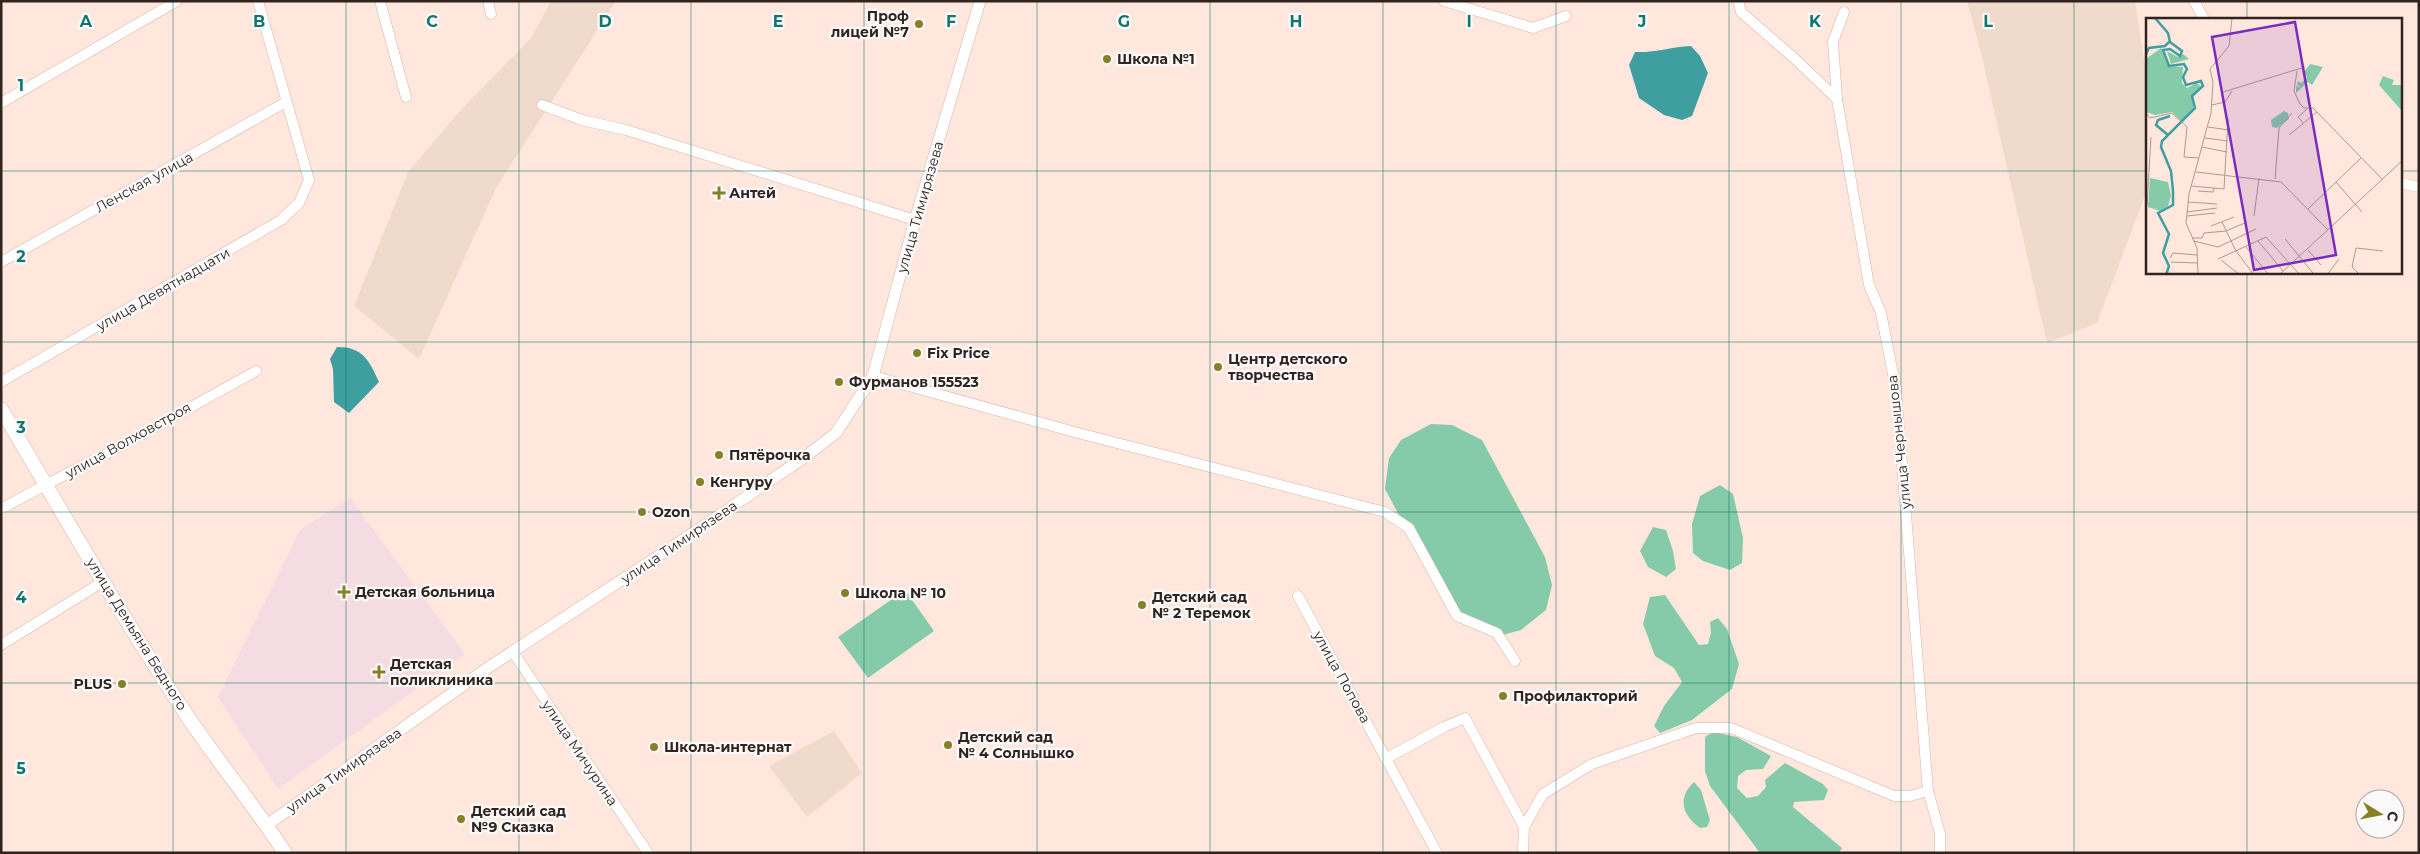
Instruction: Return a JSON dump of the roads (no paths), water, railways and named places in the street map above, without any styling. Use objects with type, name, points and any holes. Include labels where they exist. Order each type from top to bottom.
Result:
[{"type":"main road","name":"улица Демьяна Бедного","points":[[1,409],[186,714],[267,825],[285,853]]},
{"type":"street","points":[[1,103],[177,1]]},
{"type":"street","points":[[258,1],[286,102]]},
{"type":"street","points":[[380,1],[406,97]]},
{"type":"street","points":[[488,1],[491,14]]},
{"type":"street","name":"улица Тимирязева","points":[[267,825],[513,652],[802,459],[836,433],[873,376],[915,220],[980,1]]},
{"type":"street","points":[[1738,1],[1741,12],[1794,58],[1837,99]]},
{"type":"street","points":[[2194,1],[2203,18]]},
{"type":"street","points":[[1449,2],[1533,28],[1566,16]]},
{"type":"street","name":"улица Чернышова","points":[[1844,12],[1833,42],[1837,99],[1869,285],[1880,312],[1896,389],[1928,791],[1940,834],[1940,853]]},
{"type":"street","name":"улица Девятнадцати","points":[[1,382],[281,220],[300,203],[309,180],[286,102]]},
{"type":"street","name":"Ленская улица","points":[[1,262],[286,102]]},
{"type":"street","points":[[542,105],[582,120],[626,130],[915,220]]},
{"type":"street","points":[[2402,183],[2419,187]]},
{"type":"street","name":"улица Волховстроя","points":[[1,509],[108,453],[256,371]]},
{"type":"street","points":[[873,376],[1078,433],[1385,512],[1409,528],[1457,616],[1497,633],[1514,661]]},
{"type":"street","points":[[1,645],[104,581]]},
{"type":"street","name":"улица Попова","points":[[1298,596],[1437,853]]},
{"type":"street","name":"улица Мичурина","points":[[513,652],[648,853]]},
{"type":"street","points":[[1387,758],[1444,726],[1465,718],[1524,827]]},
{"type":"street","points":[[1523,853],[1524,827],[1543,794],[1592,764],[1664,737],[1696,728],[1731,728],[1894,796],[1910,796],[1928,791]]},
{"type":"water","points":[[1691,46],[1700,56],[1708,73],[1692,116],[1682,120],[1664,115],[1639,98],[1629,65],[1635,52]]},
{"type":"water","points":[[337,347],[353,349],[364,356],[379,382],[349,413],[334,402],[333,369],[330,359]]},
{"type":"place","name":"Проф лицей №7","points":[[919,24]]},
{"type":"place","name":"Школа №1","points":[[1107,59]]},
{"type":"place","name":"Антей","points":[[719,193]]},
{"type":"place","name":"Fix Price","points":[[917,353]]},
{"type":"place","name":"Центр детского творчества","points":[[1218,367]]},
{"type":"place","name":"Фурманов 155523","points":[[839,382]]},
{"type":"place","name":"Пятёрочка","points":[[719,455]]},
{"type":"place","name":"Кенгуру","points":[[700,482]]},
{"type":"place","name":"Ozon","points":[[642,512]]},
{"type":"place","name":"Детская больница","points":[[344,592]]},
{"type":"place","name":"Школа № 10","points":[[845,593]]},
{"type":"place","name":"Детский сад № 2 Теремок","points":[[1142,605]]},
{"type":"place","name":"Детская поликлиника","points":[[379,672]]},
{"type":"place","name":"PLUS","points":[[122,684]]},
{"type":"place","name":"Профилакторий","points":[[1503,696]]},
{"type":"place","name":"Детский сад № 4 Солнышко","points":[[948,745]]},
{"type":"place","name":"Школа-интернат","points":[[654,747]]},
{"type":"place","name":"Детский сад №9 Сказка","points":[[461,819]]}]
